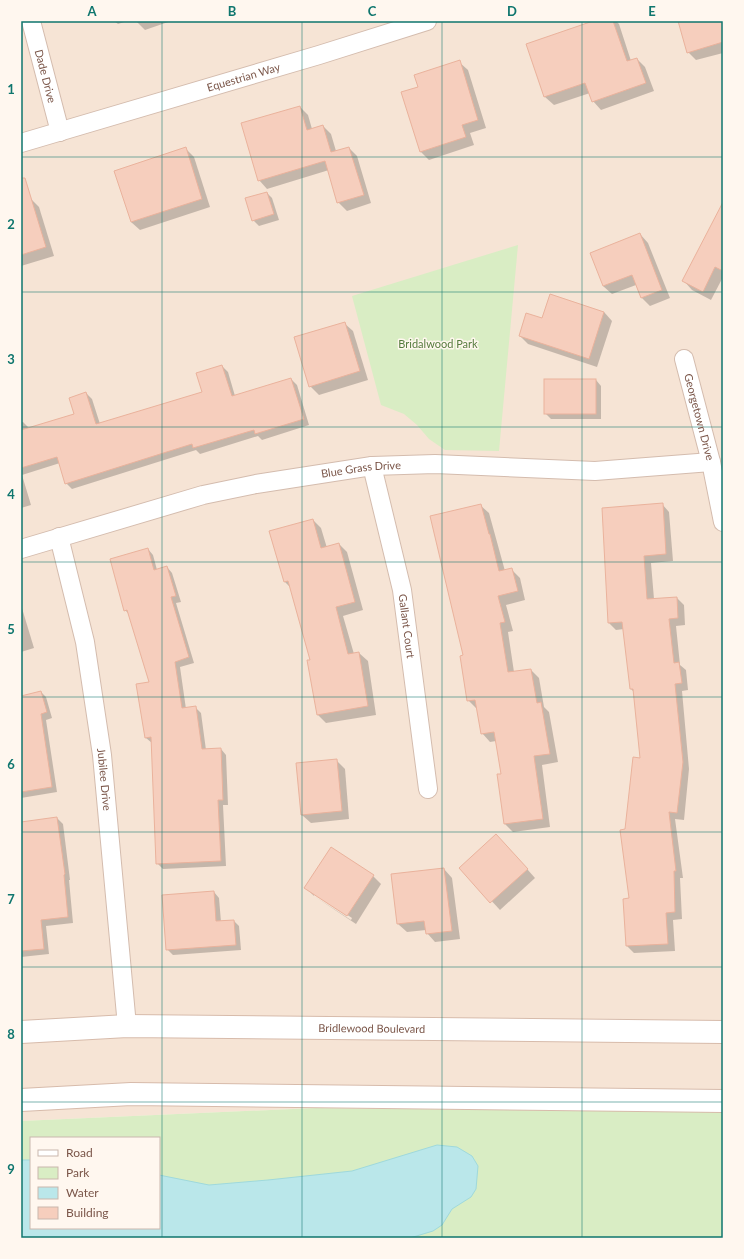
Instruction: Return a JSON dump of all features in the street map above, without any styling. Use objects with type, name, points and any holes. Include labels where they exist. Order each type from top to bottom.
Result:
[{"type":"main road","name":"Bridlewood Boulevard","points":[[21,1032],[128,1026],[723,1032]]},
{"type":"main road","points":[[21,1100],[131,1094],[723,1101]]},
{"type":"street","name":"Dade Drive","points":[[31,21],[60,132]]},
{"type":"street","name":"Equestrian Way","points":[[21,143],[311,58],[427,21]]},
{"type":"street","name":"Georgetown Drive","points":[[684,359],[711,462],[723,522]]},
{"type":"street","name":"Blue Grass Drive","points":[[21,549],[203,495],[256,484],[372,466],[435,464],[595,471],[711,462]]},
{"type":"street","name":"Gallant Court","points":[[372,466],[402,590],[428,789]]},
{"type":"street","name":"Jubilee Drive","points":[[59,537],[85,642],[102,755],[128,1026]]},
{"type":"shaded area","points":[[21,21],[723,21],[723,1112],[315,1108],[21,1121]]},
{"type":"green space","name":"Bridalwood Park","points":[[518,245],[499,451],[445,450],[429,439],[417,425],[404,414],[381,405],[352,296]]},
{"type":"green space","points":[[315,1108],[723,1112],[723,1238],[21,1238],[21,1121]]},
{"type":"water","points":[[437,1145],[457,1147],[472,1156],[478,1166],[476,1189],[471,1197],[452,1209],[442,1225],[433,1231],[410,1238],[21,1238],[21,1160],[30,1160],[30,1229],[160,1229],[160,1175],[209,1185],[352,1171]]},
{"type":"building","points":[[593,21],[613,21],[627,61],[637,58],[646,83],[592,102],[585,83],[544,97],[526,44]]},
{"type":"building","points":[[678,21],[723,21],[723,42],[687,53]]},
{"type":"building","points":[[460,60],[478,120],[462,125],[466,137],[420,152],[401,92],[418,87],[414,75]]},
{"type":"building","points":[[300,106],[307,130],[323,125],[331,152],[349,147],[364,195],[337,203],[325,161],[258,181],[241,123]]},
{"type":"building","points":[[186,147],[202,199],[131,222],[114,171]]},
{"type":"building","points":[[21,178],[25,178],[46,247],[21,255]]},
{"type":"building","points":[[267,192],[274,214],[252,221],[245,198]]},
{"type":"building","points":[[723,202],[723,271],[715,267],[703,292],[682,281]]},
{"type":"building","points":[[640,233],[662,290],[641,298],[632,275],[603,286],[590,253]]},
{"type":"building","points":[[550,294],[604,312],[589,359],[519,336],[526,313],[542,318]]},
{"type":"building","points":[[345,322],[360,371],[309,387],[294,337]]},
{"type":"building","points":[[222,365],[232,396],[291,378],[304,419],[255,434],[254,430],[193,448],[192,444],[65,484],[57,457],[21,468],[21,430],[74,414],[69,398],[86,392],[96,424],[202,392],[196,373]]},
{"type":"building","points":[[544,379],[596,379],[596,414],[544,414]]},
{"type":"building","points":[[663,503],[666,554],[644,556],[647,599],[677,597],[678,618],[669,619],[674,663],[679,662],[682,683],[675,684],[683,762],[677,813],[669,812],[676,871],[674,871],[675,912],[666,913],[668,944],[626,946],[623,899],[629,898],[620,830],[625,829],[633,757],[640,758],[633,689],[630,689],[622,622],[608,623],[602,508]]},
{"type":"building","points":[[481,504],[499,571],[512,568],[518,591],[498,596],[505,622],[500,623],[508,672],[531,669],[537,703],[541,702],[550,754],[534,756],[543,819],[504,824],[497,774],[501,774],[494,732],[481,734],[475,700],[467,701],[460,656],[463,655],[430,516]]},
{"type":"building","points":[[313,519],[321,548],[339,543],[355,602],[336,607],[348,654],[359,652],[368,706],[317,715],[307,660],[310,660],[288,581],[284,582],[269,531]]},
{"type":"building","points":[[148,548],[154,570],[167,566],[176,596],[171,597],[189,657],[175,662],[182,708],[196,706],[202,749],[221,748],[223,800],[218,800],[221,861],[156,864],[151,737],[145,738],[136,684],[149,682],[127,610],[124,611],[110,559]]},
{"type":"building","points":[[41,691],[47,712],[41,714],[52,787],[21,792],[21,696]]},
{"type":"building","points":[[337,759],[342,811],[301,815],[296,763]]},
{"type":"building","points":[[57,817],[65,874],[68,917],[41,920],[44,949],[21,951],[21,822]]},
{"type":"building","points":[[496,834],[528,869],[490,903],[459,868]]},
{"type":"building","points":[[331,847],[374,875],[347,916],[304,888]]},
{"type":"building","points":[[444,868],[452,931],[426,934],[424,921],[397,924],[391,874]]},
{"type":"building","points":[[214,891],[216,921],[234,920],[236,945],[166,950],[162,895]]}]
